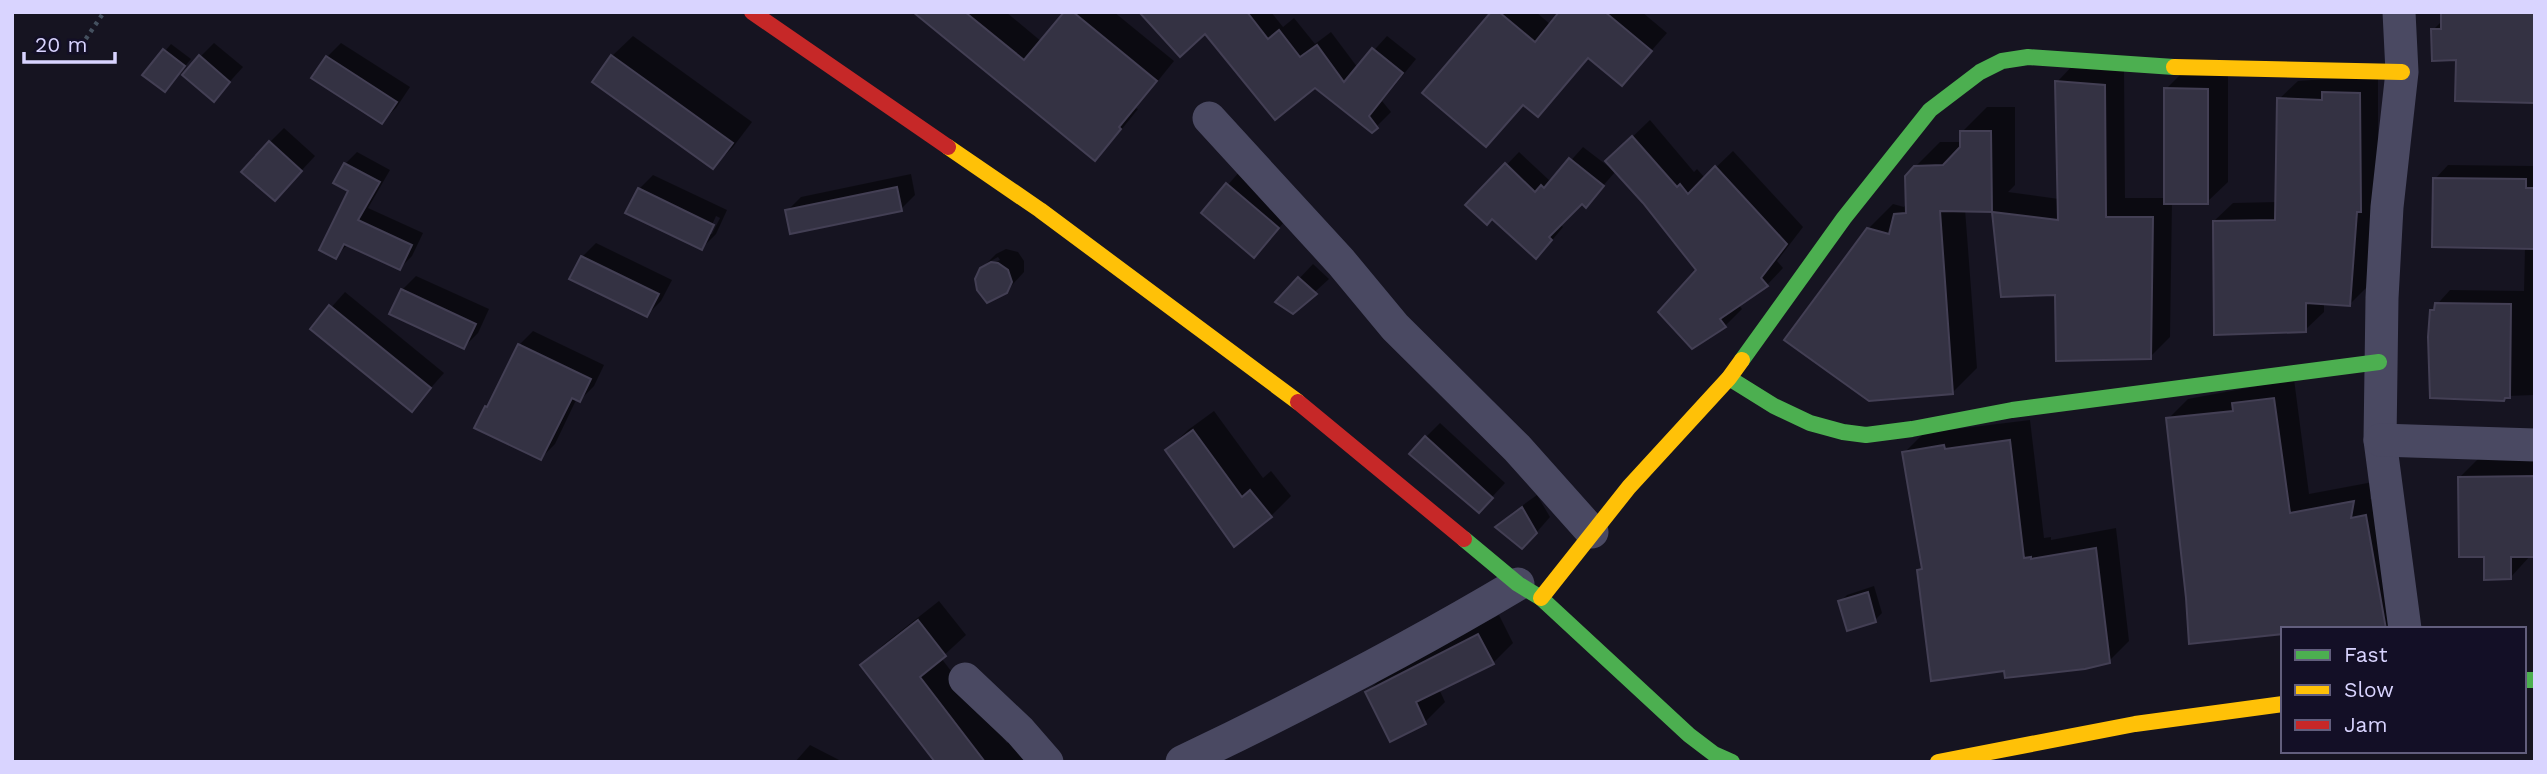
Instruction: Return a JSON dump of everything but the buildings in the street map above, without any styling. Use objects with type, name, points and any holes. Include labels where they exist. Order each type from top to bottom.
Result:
[{"type":"street","points":[[752,12],[1040,210],[1327,424],[1530,591],[1689,735],[1714,754],[1732,762]]},
{"type":"street","points":[[2399,12],[2402,72],[2387,207],[2379,362],[2380,440],[2405,627]]},
{"type":"street","points":[[1182,762],[1281,715],[1449,625],[1530,591],[1592,532],[1646,468],[1729,378],[1844,218],[1930,110],[1980,72],[2001,61],[2028,57],[2146,66],[2402,72]]},
{"type":"street","points":[[1209,118],[1341,262],[1395,327],[1517,448],[1592,532]]},
{"type":"street","points":[[1729,378],[1774,406],[1810,423],[1866,435],[2012,410],[2379,362]]},
{"type":"street","points":[[2380,440],[2535,445]]},
{"type":"street","points":[[965,679],[1020,731],[1047,762]]},
{"type":"street","points":[[1938,762],[2135,723],[2281,704]]},
{"type":"path","points":[[81,46],[104,12]]},
{"type":"traffic: fast","points":[[1742,360],[1844,218],[1930,110],[1980,72],[2002,61],[2028,57],[2174,67]]},
{"type":"traffic: fast","points":[[1729,378],[1774,406],[1810,423],[1866,435],[2012,410],[2379,362]]},
{"type":"traffic: fast","points":[[1464,539],[1518,584],[1541,598],[1689,735],[1714,754],[1732,762]]},
{"type":"traffic: fast","points":[[2526,680],[2535,680]]},
{"type":"traffic: slow","points":[[2174,67],[2402,72]]},
{"type":"traffic: slow","points":[[948,147],[1040,210],[1298,402]]},
{"type":"traffic: slow","points":[[1541,598],[1629,487],[1729,378],[1742,360]]},
{"type":"traffic: slow","points":[[1938,762],[2135,724],[2281,704]]},
{"type":"traffic: jam","points":[[752,12],[948,147]]},
{"type":"traffic: jam","points":[[1298,402],[1464,539]]}]
